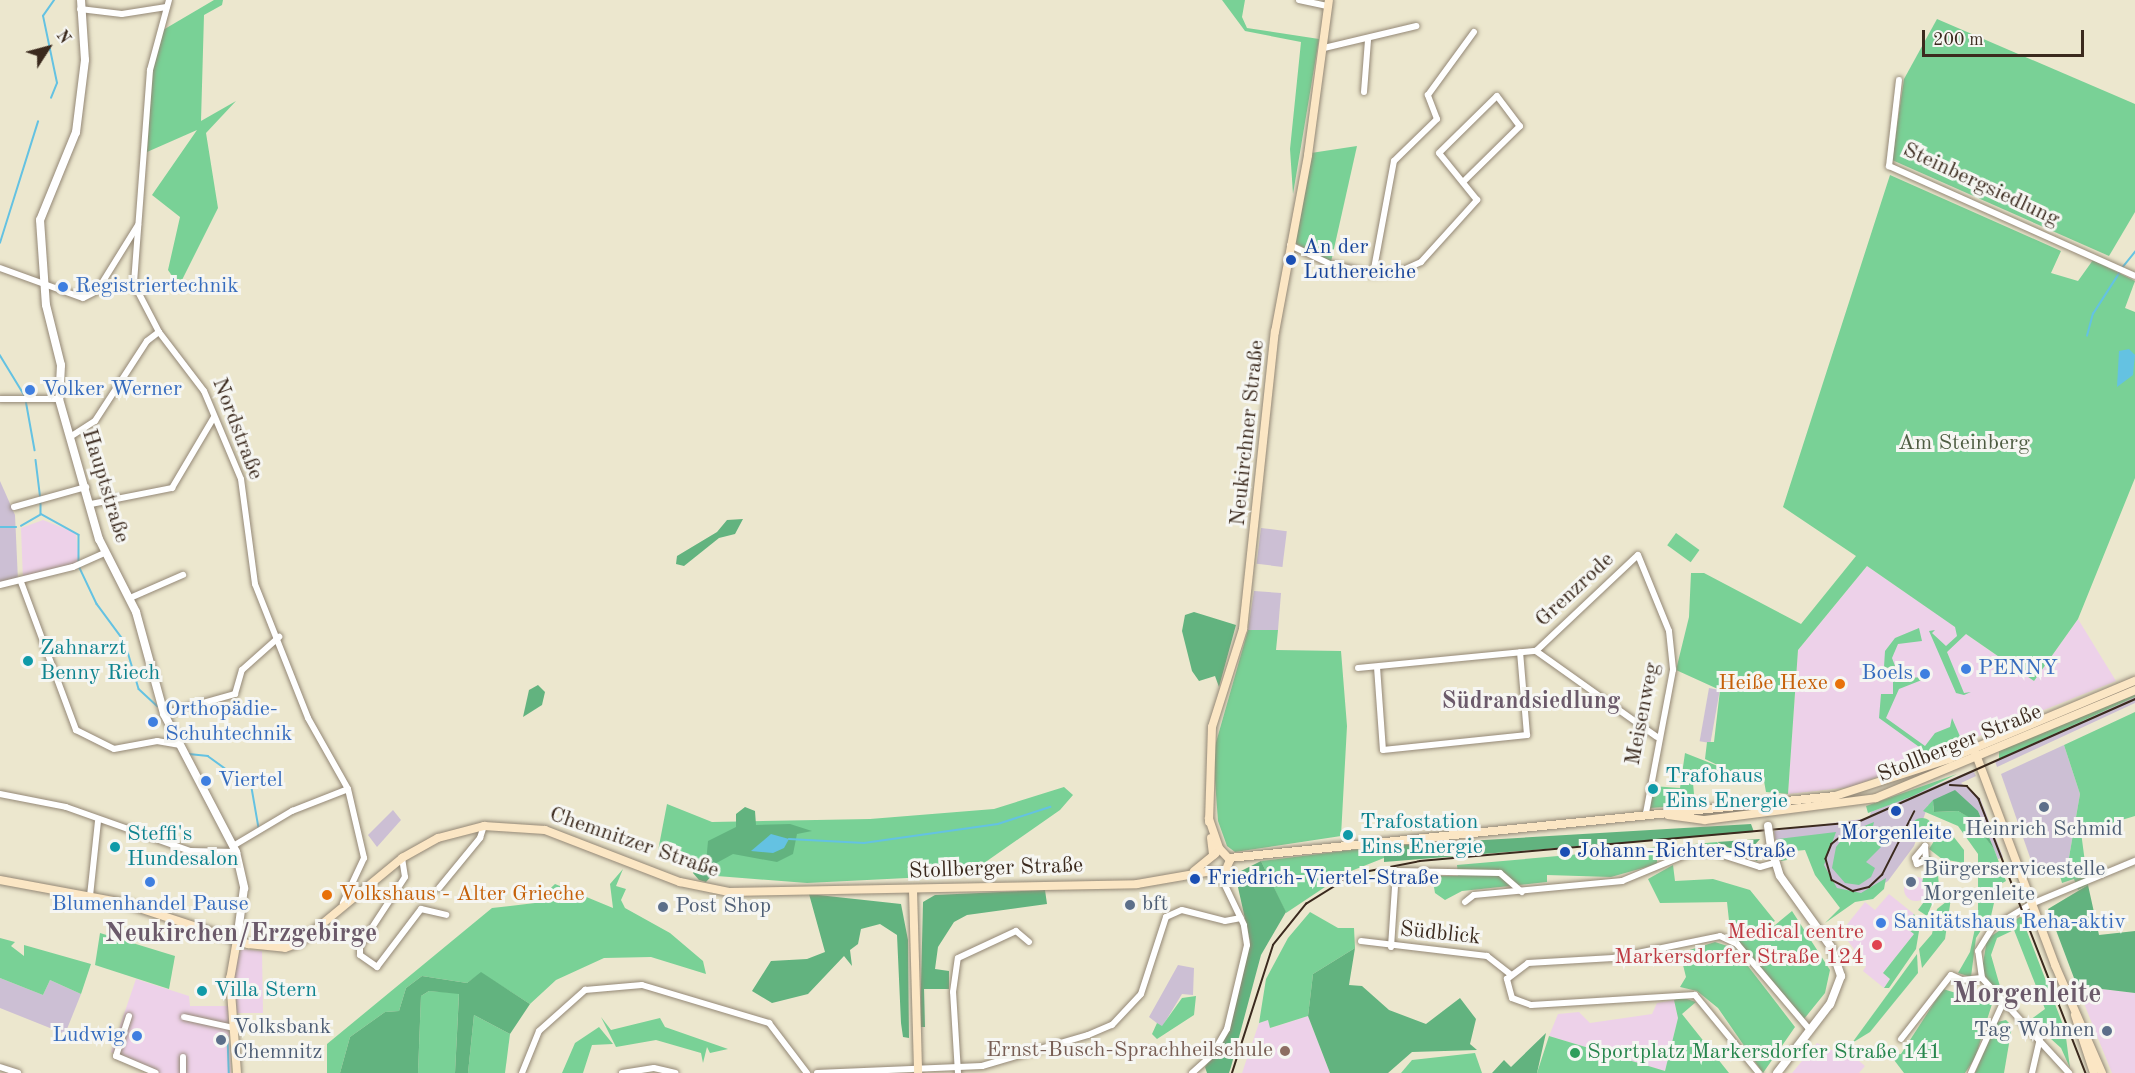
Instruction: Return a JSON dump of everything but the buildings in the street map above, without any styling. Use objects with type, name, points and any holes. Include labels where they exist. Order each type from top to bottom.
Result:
[{"type":"main road","name":"Neukirchner Straße","points":[[1220,864],[1209,819],[1212,727],[1243,629],[1290,245],[1324,48],[1329,3]]},
{"type":"main road","name":"Stollberger Straße","points":[[1976,753],[2135,681]]},
{"type":"main road","name":"Stollberger Straße","points":[[808,889],[913,890],[1137,884],[1184,878],[1220,864],[1265,852],[1648,813],[1766,808],[1863,790],[1976,753],[2135,690]]},
{"type":"main road","points":[[1976,753],[2031,904],[2075,1014],[2102,1073]]},
{"type":"main road","name":"Chemnitzer Straße","points":[[237,940],[291,946],[402,858],[438,838],[484,826],[518,824],[562,834],[710,891],[808,889]]},
{"type":"main road","points":[[0,880],[90,896],[237,940]]},
{"type":"main road","points":[[913,890],[918,1071]]},
{"type":"main road","name":"Hauptstraße","points":[[237,940],[230,978],[237,1073]]},
{"type":"main road","points":[[2075,1014],[2094,1073]]},
{"type":"street","points":[[1299,0],[1329,3]]},
{"type":"street","points":[[80,4],[122,14],[168,3]]},
{"type":"street","name":"Nordstraße","points":[[168,3],[150,70],[134,284],[159,332],[196,374],[241,479],[255,584],[279,637],[308,718],[348,789],[364,858],[343,903]]},
{"type":"street","name":"Hauptstraße","points":[[80,4],[86,60],[76,132],[40,220],[50,328],[61,366],[59,399],[105,553],[130,598],[164,714],[234,849],[244,888],[237,940]]},
{"type":"street","points":[[1324,48],[1368,40],[1416,26]]},
{"type":"street","points":[[1373,274],[1394,161],[1437,119],[1428,95],[1474,32]]},
{"type":"street","points":[[1364,92],[1368,40]]},
{"type":"street","name":"Steinbergsiedlung","points":[[1899,80],[1889,166],[2135,276]]},
{"type":"street","points":[[1290,245],[1330,264],[1373,274],[1411,268],[1440,246],[1477,200],[1439,153],[1497,96],[1520,126],[1463,182]]},
{"type":"street","points":[[0,268],[78,297],[93,294],[140,222]]},
{"type":"street","points":[[70,437],[95,421],[147,341],[159,332]]},
{"type":"street","points":[[0,399],[59,399]]},
{"type":"street","points":[[91,504],[172,488],[214,417]]},
{"type":"street","points":[[14,507],[86,488]]},
{"type":"street","points":[[0,585],[21,582],[79,565],[105,553]]},
{"type":"street","name":"Meisenweg","points":[[1638,555],[1666,620],[1673,670],[1657,737],[1648,813]]},
{"type":"street","name":"Grenzrode","points":[[1536,651],[1638,555]]},
{"type":"street","points":[[130,598],[183,575]]},
{"type":"street","points":[[21,582],[76,730],[114,748],[157,741],[179,745]]},
{"type":"street","points":[[164,714],[235,694],[242,670],[279,637]]},
{"type":"street","points":[[1358,668],[1536,651],[1657,737]]},
{"type":"street","points":[[1377,667],[1383,750],[1527,735],[1520,652]]},
{"type":"street","points":[[0,794],[24,796],[190,851],[234,849],[292,811],[348,789]]},
{"type":"street","points":[[1766,808],[1774,863],[1839,969],[1836,994],[1777,1073]]},
{"type":"street","points":[[90,896],[98,821]]},
{"type":"street","points":[[439,888],[480,838],[484,826]]},
{"type":"street","points":[[1465,902],[1474,895],[1522,892],[1622,880],[1692,852],[1713,852],[1760,867],[1774,863]]},
{"type":"street","points":[[402,858],[405,877],[360,946],[360,955],[377,967],[421,909],[446,915]]},
{"type":"street","points":[[2069,1073],[2040,1038],[2002,1005],[1982,978],[1977,964],[1981,940],[2031,904],[2135,861]]},
{"type":"street","points":[[1192,1073],[1201,1070],[1220,1044],[1231,1012],[1247,945],[1241,918],[1220,864]]},
{"type":"street","points":[[1391,947],[1396,871],[1500,873],[1522,892]]},
{"type":"street","points":[[817,1073],[957,1070],[982,1065],[1112,1025],[1141,994],[1163,921],[1172,913],[1241,918]]},
{"type":"street","points":[[957,1070],[953,992],[958,958],[1016,931],[1029,942]]},
{"type":"street","points":[[1759,1073],[1708,1006],[1687,993],[1596,1005],[1531,1005],[1512,998],[1510,974],[1528,963],[1613,958],[1720,936],[1737,944],[1810,1030]]},
{"type":"street","name":"Südblick","points":[[1361,941],[1391,947],[1487,956],[1510,974]]},
{"type":"street","points":[[1901,1039],[1951,975],[1962,980],[1982,978]]},
{"type":"street","points":[[522,1073],[538,1031],[585,990],[642,985],[769,1023],[807,1073]]},
{"type":"street","points":[[1971,1073],[2002,1005]]},
{"type":"street","points":[[129,1016],[116,1056],[156,1073]]},
{"type":"street","points":[[184,1017],[234,1028]]},
{"type":"street","points":[[2032,1073],[2040,1038]]},
{"type":"street","points":[[183,1057],[183,1073]]},
{"type":"street","points":[[0,1067],[18,1073]]},
{"type":"street","points":[[622,1073],[654,1068],[675,1073]]},
{"type":"shaded area","points":[[0,481],[15,515],[18,581],[0,582]]},
{"type":"shaded area","points":[[43,520],[76,533],[79,564],[23,580],[21,528]]},
{"type":"shaded area","points":[[1261,528],[1287,531],[1282,567],[1257,564]]},
{"type":"shaded area","points":[[1867,566],[2034,681],[2078,619],[2116,681],[1852,787],[1788,794],[1798,650]]},
{"type":"shaded area","points":[[1254,591],[1281,593],[1278,630],[1248,630]]},
{"type":"shaded area","points":[[1709,688],[1720,690],[1710,743],[1700,741]]},
{"type":"shaded area","points":[[2135,697],[2135,703],[1997,767],[1995,761]]},
{"type":"shaded area","name":"Heinrich Schmid","points":[[2064,745],[2080,794],[2067,869],[2060,876],[2034,869],[2001,774]]},
{"type":"shaded area","points":[[1973,770],[1976,776],[1961,783],[1980,798],[2003,857],[1998,859],[1978,811],[1928,805],[1914,846],[1888,881],[1844,908],[1828,886],[1810,836],[1775,840],[1774,831],[1869,818],[1871,812]]},
{"type":"shaded area","points":[[393,810],[401,820],[377,847],[368,835]]},
{"type":"shaded area","points":[[1916,877],[1925,880],[1928,889],[1925,898],[1916,901],[1907,898],[1904,889],[1907,880]]},
{"type":"shaded area","name":"Medical centre Markersdorfer Straße 124","points":[[1889,894],[1914,914],[1905,927],[1914,934],[1883,973],[1890,979],[1884,988],[1863,971],[1866,966],[1851,954],[1854,949],[1841,932],[1865,902],[1875,910]]},
{"type":"shaded area","points":[[241,949],[262,951],[263,1013],[237,1013],[234,968]]},
{"type":"shaded area","points":[[1178,965],[1194,968],[1193,995],[1182,994],[1162,1027],[1149,1017]]},
{"type":"shaded area","points":[[0,978],[43,995],[50,980],[81,994],[65,1034],[0,1008]]},
{"type":"shaded area","points":[[136,979],[189,996],[190,1006],[228,1006],[231,1073],[160,1073],[111,1052]]},
{"type":"shaded area","points":[[2077,986],[2135,993],[2135,1073],[2112,1073]]},
{"type":"shaded area","points":[[1674,1000],[1678,1018],[1665,1071],[1549,1036],[1558,1014],[1579,1012],[1590,1023],[1652,1014],[1657,1003]]},
{"type":"shaded area","name":"Ernst-Busch-Sprachheilschule","points":[[1308,1016],[1330,1073],[1242,1073],[1259,1023],[1268,1020],[1271,1028]]},
{"type":"shaded area","points":[[1817,1043],[1842,1055],[1846,1050],[1865,1066],[1859,1073],[1792,1073]]},
{"type":"green space","points":[[214,0],[223,0],[222,5],[204,15],[201,121],[236,101],[206,133],[218,208],[179,286],[168,270],[180,217],[152,195],[197,130],[147,152],[152,72],[163,30]]},
{"type":"green space","points":[[1222,0],[1245,0],[1242,17],[1247,28],[1319,39],[1293,194],[1290,149],[1301,42],[1245,31]]},
{"type":"green space","points":[[1937,19],[2135,104],[2135,212],[2109,256],[1892,160],[1904,79]]},
{"type":"green space","points":[[1357,146],[1331,262],[1295,243],[1311,153]]},
{"type":"green space","name":"Am Steinberg","points":[[1890,175],[2061,251],[2051,273],[2078,281],[2093,260],[2135,281],[2125,308],[2135,312],[2135,478],[2078,619],[2034,681],[1966,634],[1947,652],[1964,693],[1971,692],[1964,695],[1956,693],[1929,631],[1935,630],[1932,633],[1946,646],[1957,636],[1955,627],[1867,566],[1798,650],[1788,794],[1766,792],[1764,781],[1757,784],[1705,759],[1707,742],[1714,742],[1720,690],[1676,670],[1689,617],[1691,573],[1704,573],[1801,624],[1856,556],[1783,507]]},
{"type":"green space","points":[[743,519],[735,534],[719,538],[684,566],[676,564],[677,556],[717,532],[727,520]]},
{"type":"green space","points":[[1676,533],[1699,550],[1691,562],[1667,545]]},
{"type":"green space","points":[[1194,612],[1236,625],[1219,687],[1215,676],[1199,681],[1192,671],[1182,631],[1185,615]]},
{"type":"green space","points":[[1919,628],[1922,641],[1898,644],[1892,658],[1900,679],[1932,676],[1899,689],[1886,718],[1925,746],[1935,733],[1950,727],[1952,718],[1962,741],[1960,746],[1920,760],[1922,749],[1879,718],[1881,694],[1893,694],[1893,669],[1884,667],[1885,651],[1895,638]]},
{"type":"green space","points":[[1248,630],[1278,630],[1276,650],[1341,651],[1347,726],[1341,836],[1235,852],[1227,846],[1218,821],[1213,753]]},
{"type":"green space","points":[[538,685],[545,692],[542,705],[523,717],[529,690]]},
{"type":"green space","points":[[2135,693],[2135,697],[1999,759],[1999,751]]},
{"type":"green space","points":[[2135,712],[2135,816],[2081,832],[2088,885],[2078,890],[2074,879],[2062,883],[2060,876],[2067,869],[2080,794],[2064,745]]},
{"type":"green space","points":[[1685,753],[1728,770],[1699,774],[1699,782],[1693,783],[1695,805],[1650,808],[1652,786],[1680,788]]},
{"type":"green space","points":[[1957,774],[1913,796],[1868,813],[1866,806]]},
{"type":"green space","points":[[1064,787],[1073,795],[1060,810],[967,875],[807,883],[717,876],[657,856],[667,804],[712,822],[870,819],[994,809]]},
{"type":"green space","points":[[1955,790],[1978,811],[1994,849],[1970,818],[1958,811],[1934,812],[1933,800]]},
{"type":"green space","points":[[1933,800],[1934,812],[1958,811],[1971,818],[1994,849],[2006,881],[1997,886],[2002,899],[1994,903],[1991,916],[1981,919],[1985,924],[1976,938],[1971,977],[1958,973],[1970,952],[1978,914],[1978,854],[1958,826],[1923,811]]},
{"type":"green space","points":[[745,807],[755,811],[756,825],[790,824],[812,831],[797,834],[793,854],[777,862],[733,854],[711,866],[715,872],[706,882],[699,880],[693,873],[696,862],[706,863],[708,841],[736,827],[736,814]]},
{"type":"green space","points":[[1922,818],[1930,821],[1933,829],[1930,837],[1922,840],[1914,837],[1911,829],[1914,821]]},
{"type":"green space","points":[[1874,822],[1871,835],[1881,847],[1866,862],[1875,868],[1871,877],[1859,885],[1845,883],[1832,868],[1836,847],[1847,833]]},
{"type":"green space","points":[[1751,824],[1754,832],[1384,862],[1384,846]]},
{"type":"green space","points":[[1836,832],[1824,865],[1837,888],[1861,893],[1886,878],[1884,889],[1873,899],[1855,902],[1825,923],[1840,908],[1815,875],[1805,850],[1784,852],[1787,860],[1781,861],[1777,839]]},
{"type":"green space","points":[[1953,836],[1964,850],[1964,863],[1942,859],[1929,849],[1936,838]]},
{"type":"green space","points":[[1760,839],[1752,848],[1760,856],[1757,861],[1717,842]]},
{"type":"green space","points":[[1717,842],[1720,847],[1681,849],[1657,859],[1657,864],[1611,877],[1547,875],[1547,882],[1462,891],[1445,900],[1435,893],[1431,870],[1437,876],[1458,876],[1457,865]]},
{"type":"green space","points":[[1384,846],[1384,858],[1346,873],[1286,913],[1261,861]]},
{"type":"green space","points":[[1928,855],[1937,861],[1939,887],[1927,916],[1918,910],[1932,891],[1922,883]]},
{"type":"green space","points":[[1261,861],[1286,912],[1261,955],[1229,1073],[1207,1073],[1205,1067],[1228,1032],[1250,941],[1235,874]]},
{"type":"green space","points":[[1673,865],[1675,881],[1713,879],[1750,890],[1775,921],[1763,928],[1730,930],[1727,902],[1660,903],[1648,879]]},
{"type":"green space","points":[[623,869],[616,886],[626,889],[621,900],[625,908],[670,933],[703,961],[706,974],[651,957],[604,958],[556,980],[530,1004],[481,973],[467,983],[422,976],[406,988],[399,1011],[385,1012],[350,1037],[340,1073],[327,1073],[327,1044],[492,908],[535,903],[555,884],[613,908],[610,884]]},
{"type":"green space","points":[[2088,885],[2099,935],[2135,931],[2135,993],[2077,986],[2048,909]]},
{"type":"green space","points":[[1045,890],[1047,904],[967,915],[954,922],[938,947],[935,969],[949,971],[949,989],[924,989],[925,1027],[920,1027],[923,902],[935,895]]},
{"type":"green space","points":[[809,894],[901,904],[908,940],[909,1038],[903,1037],[901,1023],[897,935],[880,924],[861,929],[858,944],[850,950],[852,966],[844,956],[808,994],[772,1003],[752,991],[771,961],[807,959],[825,952]]},
{"type":"green space","points":[[1951,898],[1945,939],[1922,968],[1919,949],[1932,934],[1937,909]]},
{"type":"green space","points":[[1792,911],[1830,970],[1825,993],[1804,1019],[1732,933],[1769,930]]},
{"type":"green space","points":[[1310,912],[1338,928],[1354,928],[1355,948],[1313,974],[1308,1016],[1270,1028],[1268,1020],[1259,1023],[1266,979],[1288,938]]},
{"type":"green space","points":[[1914,914],[1920,925],[1916,949],[1889,988],[1884,988],[1890,979],[1883,973],[1914,934],[1905,927]]},
{"type":"green space","points":[[2021,916],[2065,1030],[2070,1068],[2061,1048],[2030,1020],[2045,1009],[2014,930],[1997,938],[1991,955],[2001,990],[1995,992],[1982,970],[1987,939]]},
{"type":"green space","points":[[100,933],[175,956],[169,989],[95,965]]},
{"type":"green space","points":[[0,938],[15,942],[11,946],[24,956],[24,945],[91,964],[81,994],[50,980],[43,995],[0,978]]},
{"type":"green space","points":[[1715,942],[1734,948],[1795,1027],[1763,1073],[1718,1008],[1697,991],[1680,987],[1686,977],[1680,953]]},
{"type":"green space","points":[[1355,948],[1349,985],[1362,986],[1389,1010],[1426,1024],[1460,998],[1476,1019],[1470,1044],[1477,1050],[1412,1052],[1388,1073],[1330,1073],[1308,1016],[1313,974]]},
{"type":"green space","points":[[1917,954],[1918,973],[1870,1032],[1852,1043]]},
{"type":"green space","points":[[481,972],[530,1004],[510,1034],[474,1015],[468,1073],[455,1073],[459,994],[429,991],[421,996],[418,1073],[340,1073],[350,1037],[385,1012],[399,1011],[406,988],[422,976],[467,983]]},
{"type":"green space","points":[[1943,989],[1992,1004],[1975,1058],[1965,1073],[1904,1073],[1891,1056],[1901,1054]]},
{"type":"green space","points":[[429,991],[459,993],[455,1073],[418,1073],[421,996]]},
{"type":"green space","points":[[1196,996],[1194,1015],[1157,1039],[1152,1034],[1157,1023],[1162,1026],[1182,998]]},
{"type":"green space","name":"Sportplatz Markersdorfer Straße 141","points":[[1681,997],[1696,1002],[1682,1014],[1729,1073],[1537,1073],[1549,1036],[1665,1071],[1678,1018],[1674,1000]]},
{"type":"green space","points":[[474,1015],[510,1034],[505,1073],[468,1073]]},
{"type":"green space","points":[[601,1017],[611,1030],[660,1018],[665,1027],[728,1049],[710,1053],[707,1047],[703,1063],[701,1053],[656,1040],[616,1047]]},
{"type":"green space","points":[[2006,1020],[2012,1026],[2004,1073],[1975,1073],[1997,1022]]},
{"type":"green space","points":[[599,1027],[613,1044],[592,1045],[583,1073],[562,1073],[575,1043]]},
{"type":"green space","points":[[1546,1033],[1537,1073],[1492,1073],[1504,1060],[1511,1067]]},
{"type":"green space","points":[[1475,1053],[1482,1073],[1401,1073],[1412,1060]]},
{"type":"water","points":[[2129,349],[2135,355],[2133,375],[2117,387],[2119,351]]},
{"type":"water","points":[[771,834],[789,839],[784,848],[773,853],[751,851]]},
{"type":"waterway","points":[[51,98],[57,83],[43,16],[54,0]]},
{"type":"waterway","points":[[0,243],[38,122]]},
{"type":"waterway","points":[[2122,268],[2135,252]]},
{"type":"waterway","points":[[2087,336],[2093,314],[2120,272]]},
{"type":"waterway","points":[[0,355],[25,396]]},
{"type":"waterway","points":[[26,400],[35,450]]},
{"type":"waterway","points":[[36,460],[41,498]]},
{"type":"waterway","points":[[41,503],[41,514],[79,535],[79,561]]},
{"type":"waterway","points":[[21,526],[40,515]]},
{"type":"waterway","points":[[0,527],[16,527]]},
{"type":"waterway","points":[[79,566],[97,604],[125,642],[139,689],[157,706]]},
{"type":"waterway","points":[[189,754],[208,756],[252,788],[259,828]]},
{"type":"waterway","points":[[789,839],[864,843],[998,824],[1050,807]]},
{"type":"waterway","points":[[228,1037],[229,1073]]},
{"type":"tram line","points":[[1232,1073],[1273,945],[1306,904],[1354,874],[1420,861],[1858,822],[2135,699]]},
{"type":"tram line","points":[[1950,785],[1967,786],[1979,799],[2086,1073]]},
{"type":"tram line","points":[[1857,824],[1832,844],[1826,859],[1832,880],[1853,891],[1869,887],[1882,875],[1914,812]]},
{"type":"place","name":"An der Luthereiche","points":[[1291,260]]},
{"type":"place","name":"Registriertechnik","points":[[63,287]]},
{"type":"place","name":"Volker Werner","points":[[30,390]]},
{"type":"place","name":"Zahnarzt Benny Riech","points":[[28,661]]},
{"type":"place","name":"PENNY","points":[[1966,669]]},
{"type":"place","name":"Boels","points":[[1925,674]]},
{"type":"place","name":"Heiße Hexe","points":[[1840,684]]},
{"type":"place","name":"Orthopädie- Schuhtechnik","points":[[153,722]]},
{"type":"place","name":"Viertel","points":[[206,781]]},
{"type":"place","name":"Trafohaus Eins Energie","points":[[1653,789]]},
{"type":"place","name":"Heinrich Schmid","points":[[2044,807]]},
{"type":"place","name":"Morgenleite","points":[[1896,811]]},
{"type":"place","name":"Trafostation Eins Energie","points":[[1348,835]]},
{"type":"place","name":"Steffi's Hundesalon","points":[[115,847]]},
{"type":"place","name":"Johann-Richter-Straße","points":[[1565,852]]},
{"type":"place","name":"Friedrich-Viertel-Straße","points":[[1195,879]]},
{"type":"place","name":"Blumenhandel Pause","points":[[150,882]]},
{"type":"place","name":"Bürgerservicestelle Morgenleite","points":[[1911,882]]},
{"type":"place","name":"Volkshaus - Alter Grieche","points":[[327,895]]},
{"type":"place","name":"bft","points":[[1130,905]]},
{"type":"place","name":"Post Shop","points":[[663,907]]},
{"type":"place","name":"Sanitätshaus Reha-aktiv","points":[[1881,923]]},
{"type":"place","name":"Medical centre Markersdorfer Straße 124","points":[[1877,945]]},
{"type":"place","name":"Villa Stern","points":[[202,991]]},
{"type":"place","name":"Tag Wohnen","points":[[2107,1031]]},
{"type":"place","name":"Ludwig","points":[[137,1036]]},
{"type":"place","name":"Volksbank Chemnitz","points":[[221,1040]]},
{"type":"place","name":"Ernst-Busch-Sprachheilschule","points":[[1285,1051]]},
{"type":"place","name":"Sportplatz Markersdorfer Straße 141","points":[[1575,1053]]},
{"type":"district","name":"Südrandsiedlung","points":[[1531,703]]},
{"type":"district","name":"Neukirchen/Erzgebirge","points":[[241,935]]},
{"type":"district","name":"Morgenleite","points":[[2027,995]]}]
